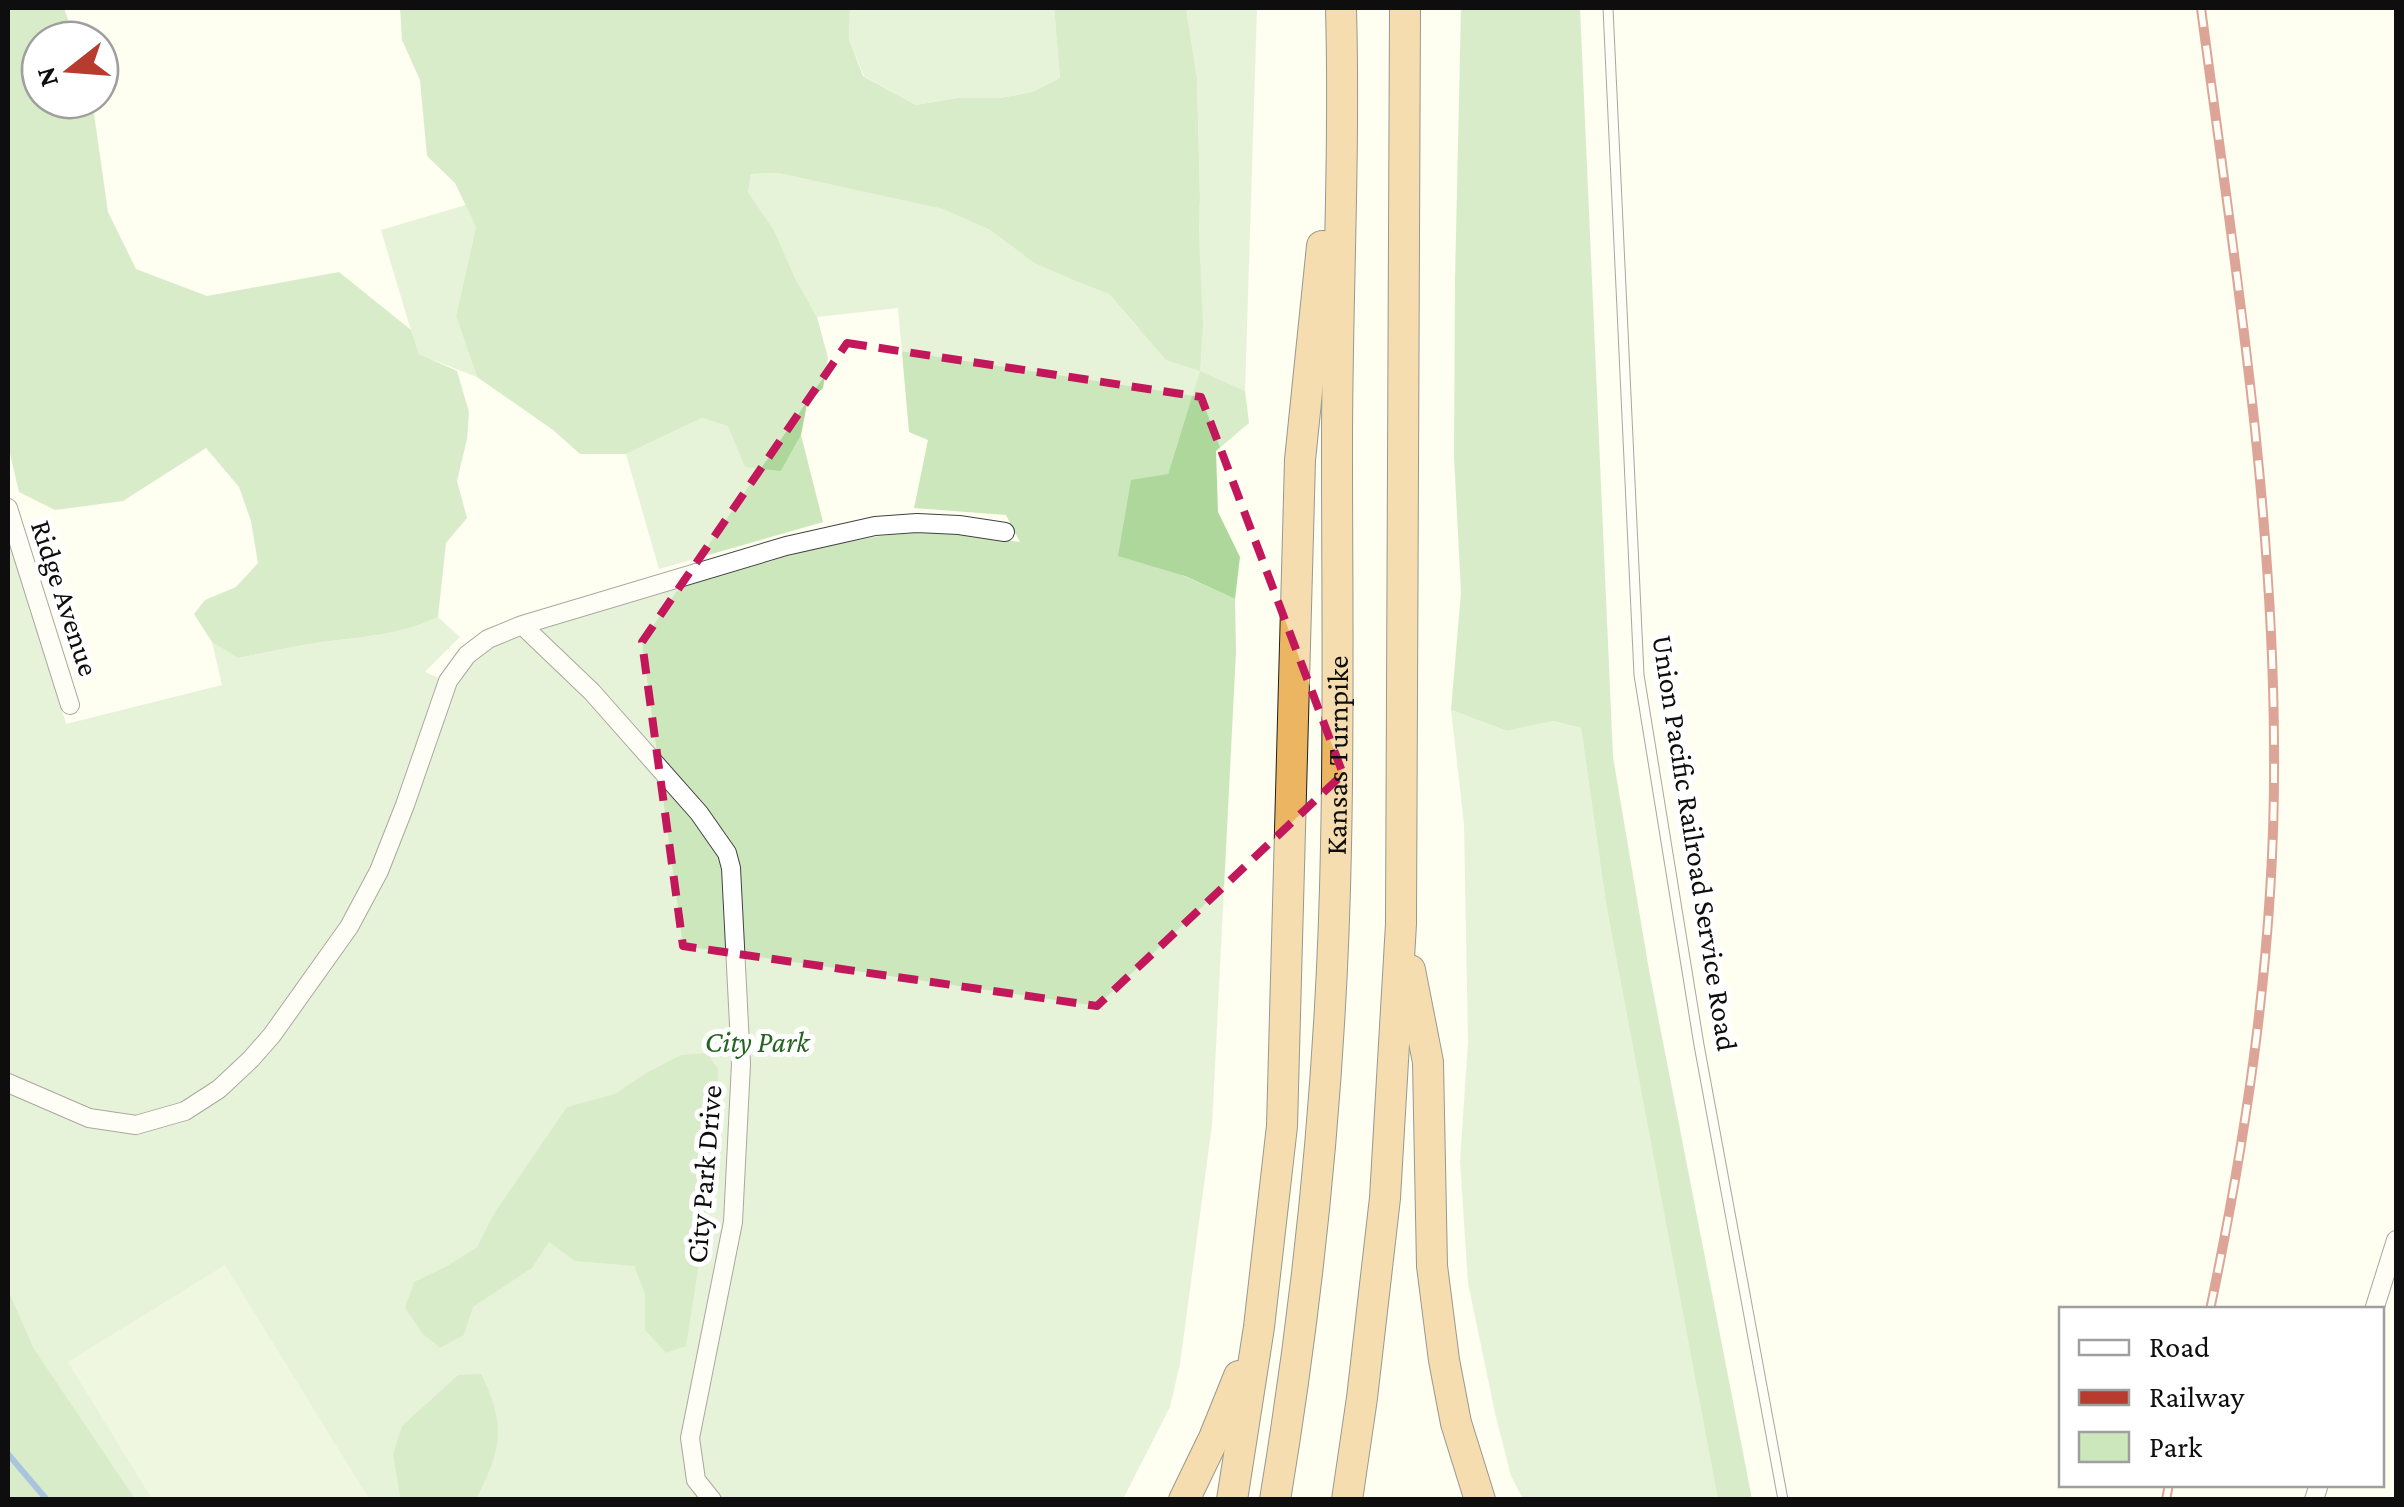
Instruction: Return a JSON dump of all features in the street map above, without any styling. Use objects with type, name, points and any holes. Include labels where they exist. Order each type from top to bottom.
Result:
[{"type":"highway","name":"Kansas Turnpike","points":[[1276,1500],[1297,1369],[1319,1163],[1330,1010],[1336,846],[1341,8]]},
{"type":"highway","points":[[1347,1500],[1385,1198],[1401,924],[1405,8]]},
{"type":"highway","points":[[1232,1500],[1282,1126],[1300,460],[1342,49]]},
{"type":"highway","points":[[1401,924],[1428,1062],[1432,1266],[1444,1360],[1456,1423],[1480,1500]]},
{"type":"highway","points":[[1184,1500],[1214,1438],[1258,1327]]},
{"type":"street","name":"Ridge Avenue","points":[[8,508],[70,705]]},
{"type":"street","points":[[8,1083],[89,1118],[136,1125],[185,1111],[219,1089],[272,1034],[349,927],[379,871],[448,681],[467,654],[488,639],[522,624],[786,546],[875,526],[917,523],[1005,532]]},
{"type":"street","name":"City Park Drive","points":[[522,624],[589,688],[699,812],[728,852],[741,1064],[733,1222],[690,1438],[696,1480],[712,1500]]},
{"type":"street","points":[[2375,1307],[2396,1240]]},
{"type":"lane","name":"Union Pacific Railroad Service Road","points":[[1608,8],[1639,676],[1699,1044],[1783,1500]]},
{"type":"highlighted area","points":[[847,343],[1201,397],[1343,774],[1097,1006],[683,946],[642,642]]},
{"type":"green space","points":[[8,8],[64,8],[68,20],[20,20],[20,120],[95,120],[108,212],[136,269],[207,296],[339,272],[411,330],[419,354],[457,371],[469,412],[457,481],[467,518],[446,543],[438,617],[393,632],[238,658],[212,642],[194,614],[205,600],[236,587],[258,563],[251,521],[239,487],[206,448],[123,501],[55,510],[19,492],[8,445]]},
{"type":"green space","points":[[400,8],[850,8],[849,39],[863,76],[916,105],[1032,92],[1060,78],[1054,8],[1186,8],[1197,78],[1203,325],[1200,371],[1166,360],[1109,294],[1034,263],[990,230],[943,209],[778,173],[751,174],[748,192],[774,230],[817,317],[828,358],[823,388],[807,404],[801,435],[781,471],[745,467],[728,426],[702,418],[626,454],[580,454],[553,430],[477,377],[456,316],[476,227],[455,183],[427,156],[420,80],[402,40]]},
{"type":"green space","points":[[850,8],[1054,8],[1060,78],[1032,92],[1000,98],[957,98],[916,105],[864,76],[849,39]]},
{"type":"green space","name":"City Park","points":[[1186,8],[1257,8],[1245,391],[1200,372],[1168,474],[1182,575],[1235,599],[1236,652],[1212,1125],[1180,1364],[1170,1407],[1123,1499],[8,1499],[8,530],[66,724],[222,685],[212,642],[239,658],[394,632],[438,617],[460,637],[425,672],[458,686],[480,657],[511,638],[807,550],[880,536],[934,531],[1020,542],[1006,515],[914,508],[928,440],[909,432],[898,308],[817,317],[774,230],[748,192],[751,174],[778,173],[944,209],[990,230],[1034,263],[1109,294],[1138,328],[1199,234],[1197,78]]},
{"type":"green space","points":[[1461,8],[1580,8],[1613,757],[1649,970],[1752,1499],[1718,1499],[1606,904],[1581,728],[1553,721],[1507,731],[1451,710],[1461,592],[1454,456]]},
{"type":"green space","points":[[466,205],[476,227],[456,316],[477,377],[418,354],[381,230]]},
{"type":"green space","points":[[1200,371],[1245,391],[1249,423],[1216,451],[1218,512],[1240,557],[1235,599],[1185,576],[1118,556],[1131,480],[1168,474]]},
{"type":"green space","points":[[702,418],[728,425],[781,471],[801,435],[823,522],[659,569],[626,454]]},
{"type":"green space","points":[[1451,710],[1507,731],[1553,721],[1581,728],[1606,904],[1719,1499],[1523,1499],[1511,1476],[1468,1283],[1460,1161],[1468,1042],[1464,824]]},
{"type":"green space","points":[[707,1053],[718,1069],[718,1127],[686,1346],[666,1353],[645,1330],[645,1294],[634,1266],[575,1261],[549,1242],[532,1268],[473,1307],[464,1335],[440,1348],[423,1334],[405,1308],[414,1282],[477,1247],[495,1212],[567,1107],[615,1094],[681,1055]]},
{"type":"green space","points":[[225,1265],[369,1499],[152,1499],[68,1362]]},
{"type":"green space","points":[[8,1290],[34,1349],[135,1499],[8,1499]]},
{"type":"green space","points":[[481,1374],[495,1408],[498,1437],[491,1466],[476,1499],[403,1499],[393,1454],[402,1426],[458,1375]]},
{"type":"waterway","points":[[8,1454],[47,1500]]},
{"type":"railway","points":[[2201,8],[2259,468],[2272,653],[2274,746],[2270,888],[2257,1030],[2237,1170],[2211,1307]]},
{"type":"railway","points":[[2166,1500],[2168,1487]]}]
